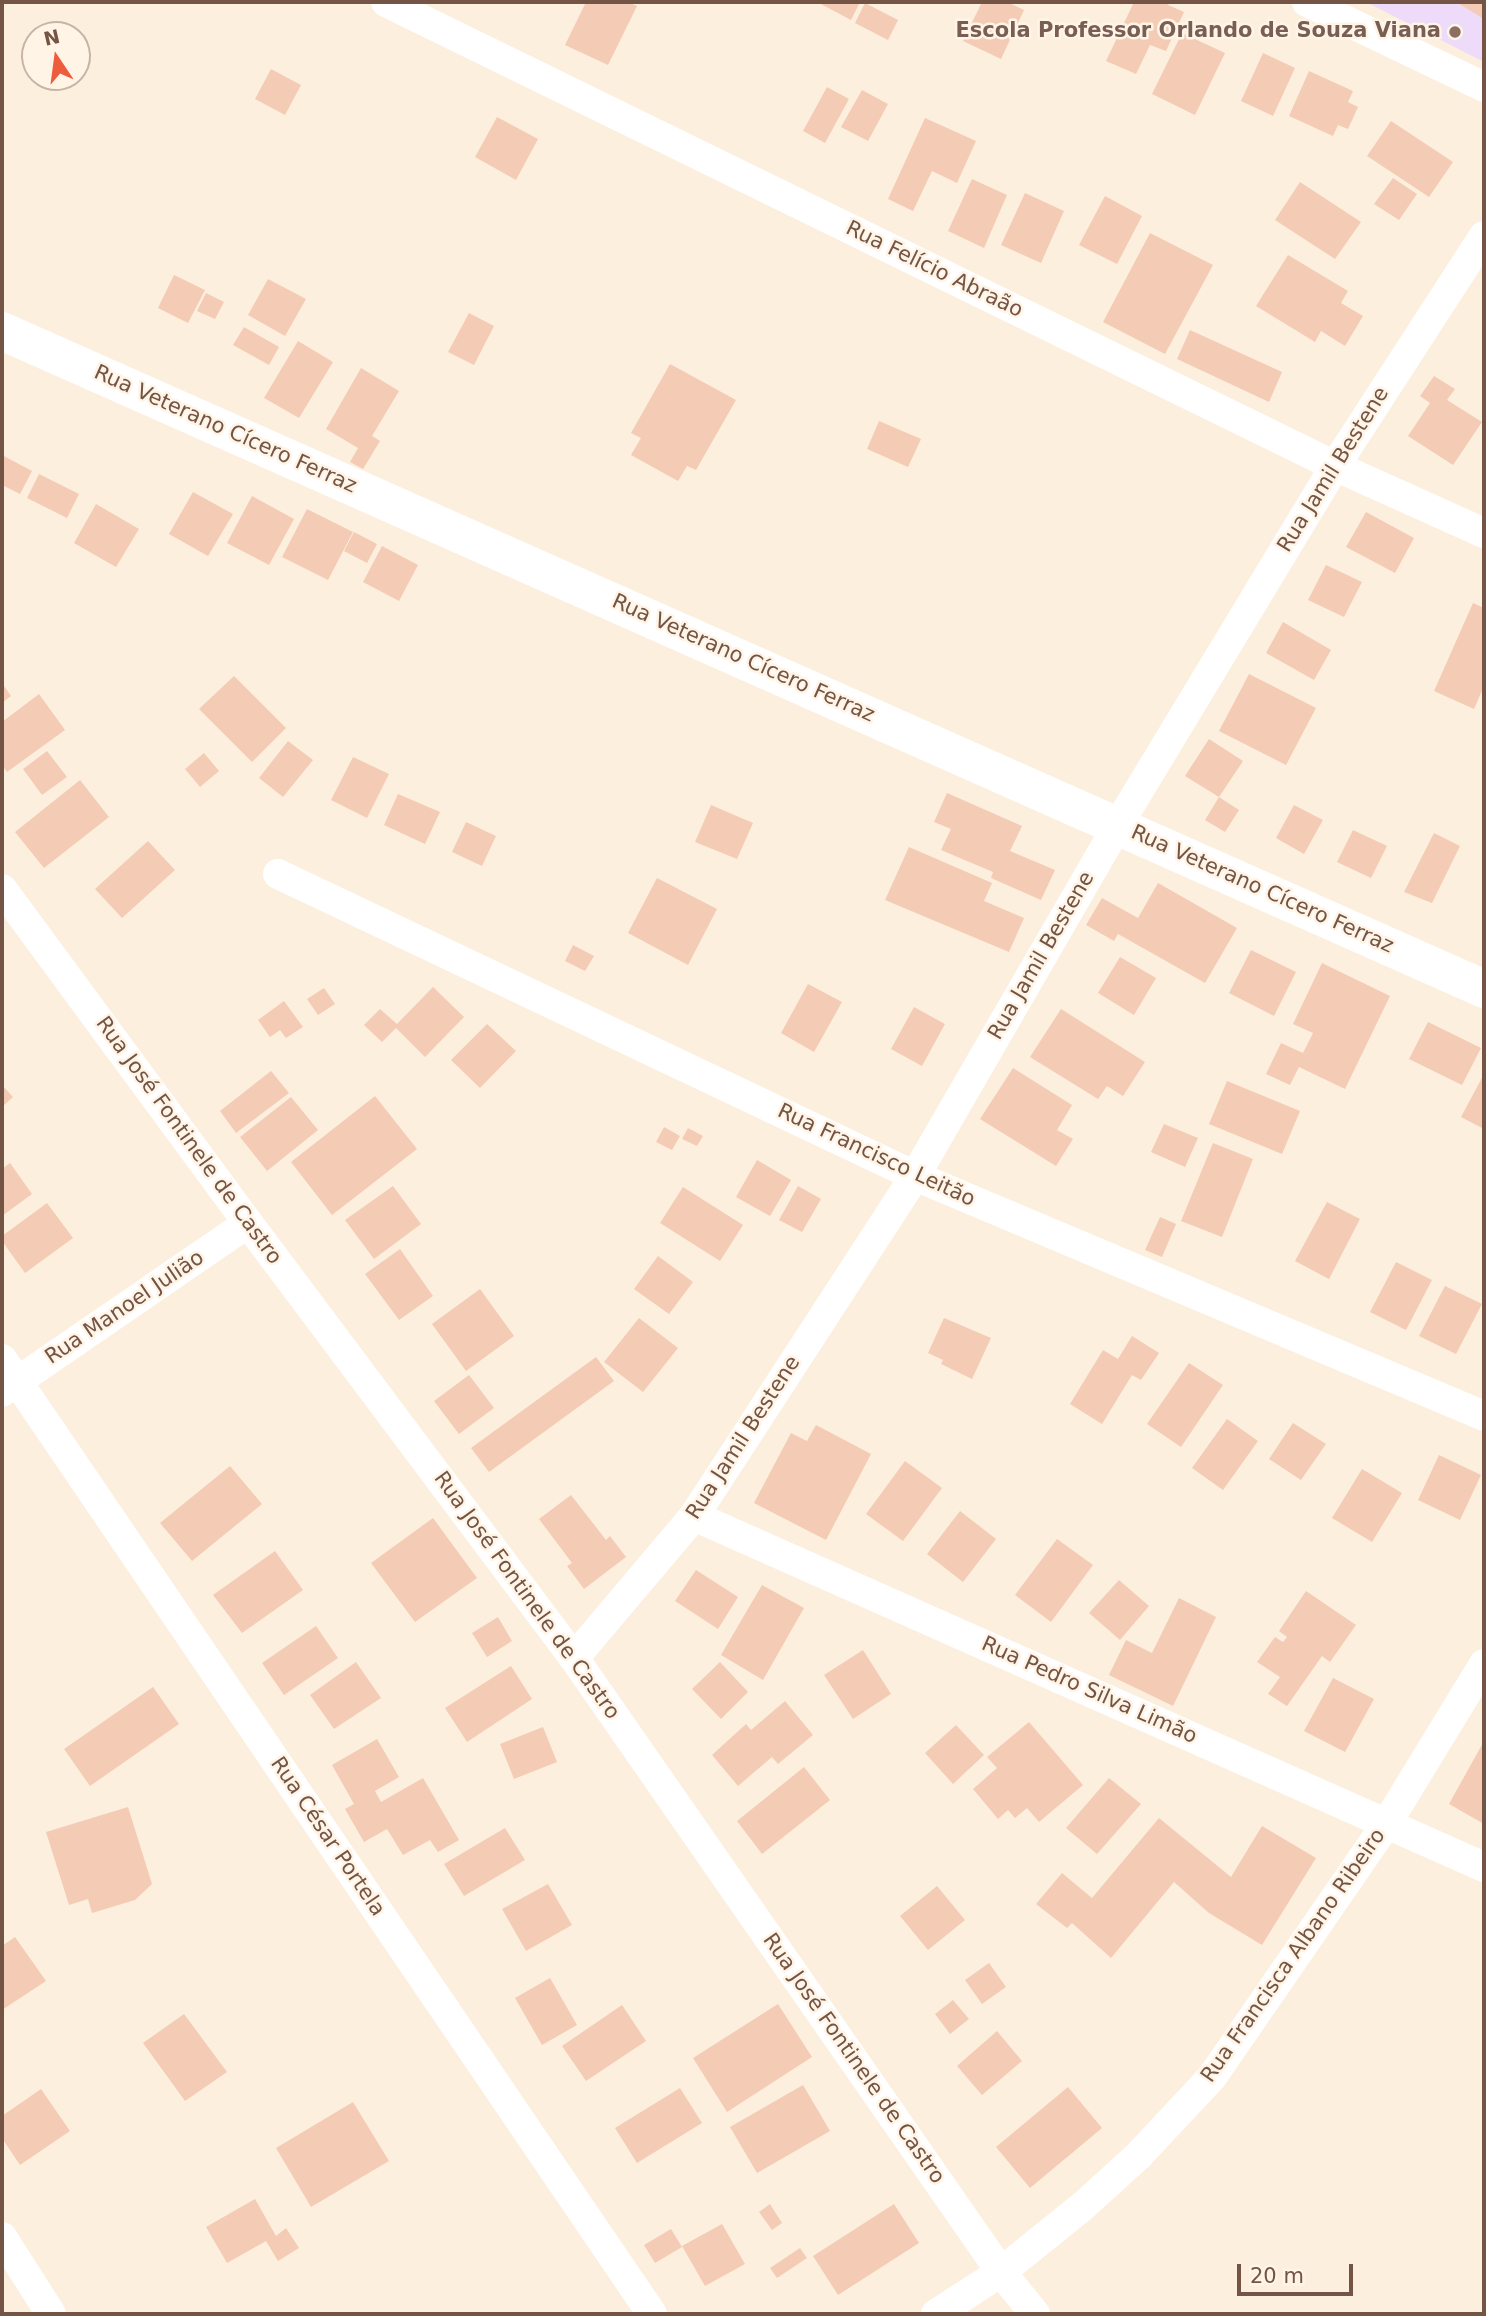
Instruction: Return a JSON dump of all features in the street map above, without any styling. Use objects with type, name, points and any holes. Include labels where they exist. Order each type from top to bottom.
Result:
[{"type":"street","name":"Rua Felício Abraão","points":[[386,2],[1335,466],[1484,533]]},
{"type":"street","points":[[1307,2],[1484,87]]},
{"type":"street","name":"Rua Jamil Bestene","points":[[574,1658],[694,1517],[915,1177],[1118,825],[1335,466],[1484,236]]},
{"type":"street","name":"Rua Veterano Cícero Ferraz","points":[[2,331],[1484,989]]},
{"type":"street","name":"Rua Francisco Leitão","points":[[278,874],[915,1177],[1484,1416]]},
{"type":"street","name":"Rua José Fontinele de Castro","points":[[2,889],[574,1658],[1001,2272],[1035,2314]]},
{"type":"street","name":"Rua Manoel Julião","points":[[7,1378],[248,1223]]},
{"type":"street","name":"Rua César Portela","points":[[7,1378],[652,2314]]},
{"type":"street","name":"Rua Pedro Silva Limão","points":[[694,1517],[1484,1867]]},
{"type":"street","name":"Rua Francisca Albano Ribeiro","points":[[936,2314],[1001,2272],[1083,2206],[1138,2156],[1212,2077],[1387,1823],[1484,1664]]},
{"type":"street","points":[[2,2237],[51,2314]]},
{"type":"shaded area","name":"Escola Professor Orlando de Souza Viana","points":[[1366,2],[1484,2],[1484,62]]},
{"type":"building","points":[[586,2],[628,2],[637,6],[608,65],[565,45]]},
{"type":"building","points":[[817,2],[860,2],[851,20]]},
{"type":"building","points":[[982,2],[1007,2],[1024,10],[1001,59],[963,41]]},
{"type":"building","points":[[1134,2],[1170,2],[1168,5],[1184,12],[1166,51],[1150,45],[1136,74],[1106,61]]},
{"type":"building","points":[[1456,2],[1484,2],[1484,19]]},
{"type":"building","points":[[865,3],[898,20],[888,40],[855,23]]},
{"type":"building","points":[[1182,33],[1225,53],[1195,115],[1152,94]]},
{"type":"building","points":[[1263,53],[1295,68],[1273,116],[1241,101]]},
{"type":"building","points":[[271,69],[301,85],[285,115],[255,99]]},
{"type":"building","points":[[1309,71],[1353,91],[1348,102],[1358,107],[1348,129],[1338,125],[1333,136],[1289,116]]},
{"type":"building","points":[[827,87],[849,99],[825,143],[803,131]]},
{"type":"building","points":[[862,90],[888,104],[868,141],[841,127]]},
{"type":"building","points":[[497,117],[538,139],[516,180],[475,157]]},
{"type":"building","points":[[925,118],[976,141],[957,183],[932,171],[913,211],[888,199]]},
{"type":"building","points":[[1391,121],[1453,162],[1429,197],[1367,156]]},
{"type":"building","points":[[1393,178],[1417,194],[1399,220],[1374,204]]},
{"type":"building","points":[[972,179],[1007,195],[984,248],[948,231]]},
{"type":"building","points":[[1300,182],[1361,222],[1335,259],[1275,220]]},
{"type":"building","points":[[1025,193],[1064,211],[1041,263],[1001,245]]},
{"type":"building","points":[[1105,196],[1142,216],[1117,264],[1079,245]]},
{"type":"building","points":[[1150,233],[1213,265],[1165,354],[1103,322]]},
{"type":"building","points":[[1288,255],[1348,291],[1341,303],[1363,316],[1345,346],[1321,331],[1315,342],[1256,306]]},
{"type":"building","points":[[174,275],[205,290],[188,323],[158,308]]},
{"type":"building","points":[[268,279],[306,299],[285,336],[248,315]]},
{"type":"building","points":[[206,293],[224,302],[215,319],[197,311]]},
{"type":"building","points":[[469,313],[494,326],[474,365],[448,352]]},
{"type":"building","points":[[244,327],[279,347],[269,365],[233,345]]},
{"type":"building","points":[[1190,330],[1282,372],[1269,402],[1177,359]]},
{"type":"building","points":[[298,341],[333,362],[299,418],[264,398]]},
{"type":"building","points":[[670,364],[736,400],[696,470],[687,466],[678,481],[631,455],[641,438],[631,433]]},
{"type":"building","points":[[361,368],[399,391],[372,436],[380,441],[363,469],[350,462],[358,448],[326,429]]},
{"type":"building","points":[[1434,376],[1455,389],[1447,400],[1482,422],[1453,465],[1408,436],[1430,403],[1420,396]]},
{"type":"building","points":[[879,421],[921,439],[908,467],[867,449]]},
{"type":"building","points":[[2,455],[32,471],[20,494],[2,485]]},
{"type":"building","points":[[39,474],[79,494],[67,518],[27,498]]},
{"type":"building","points":[[193,492],[233,514],[208,556],[169,534]]},
{"type":"building","points":[[252,496],[294,519],[269,565],[227,543]]},
{"type":"building","points":[[96,504],[139,529],[116,567],[74,543]]},
{"type":"building","points":[[307,509],[353,532],[328,580],[282,557]]},
{"type":"building","points":[[1366,512],[1414,538],[1395,573],[1346,547]]},
{"type":"building","points":[[354,532],[377,544],[367,563],[344,551]]},
{"type":"building","points":[[382,546],[418,565],[399,601],[363,582]]},
{"type":"building","points":[[1326,565],[1362,582],[1344,617],[1308,600]]},
{"type":"building","points":[[1473,603],[1484,608],[1484,686],[1474,709],[1434,691]]},
{"type":"building","points":[[1283,622],[1331,650],[1314,680],[1266,653]]},
{"type":"building","points":[[1249,674],[1316,708],[1286,765],[1219,731]]},
{"type":"building","points":[[234,676],[286,728],[252,762],[199,709]]},
{"type":"building","points":[[2,683],[11,696],[2,703]]},
{"type":"building","points":[[39,694],[65,730],[7,772],[2,765],[2,722]]},
{"type":"building","points":[[1209,739],[1243,761],[1219,797],[1185,776]]},
{"type":"building","points":[[288,741],[313,760],[283,797],[259,778]]},
{"type":"building","points":[[47,751],[67,777],[42,795],[23,769]]},
{"type":"building","points":[[204,753],[219,771],[200,787],[185,769]]},
{"type":"building","points":[[353,757],[389,774],[367,818],[331,800]]},
{"type":"building","points":[[80,780],[109,817],[44,868],[15,832]]},
{"type":"building","points":[[947,793],[1022,826],[1010,851],[1055,870],[1041,900],[991,878],[993,872],[941,850],[951,829],[934,822]]},
{"type":"building","points":[[398,794],[440,812],[425,844],[384,825]]},
{"type":"building","points":[[1219,797],[1239,810],[1225,832],[1205,820]]},
{"type":"building","points":[[711,805],[753,823],[737,859],[695,842]]},
{"type":"building","points":[[1294,805],[1323,820],[1304,854],[1276,838]]},
{"type":"building","points":[[466,822],[496,836],[482,866],[452,852]]},
{"type":"building","points":[[1353,830],[1387,846],[1371,878],[1337,862]]},
{"type":"building","points":[[1434,833],[1460,846],[1432,903],[1404,892]]},
{"type":"building","points":[[148,841],[175,870],[122,918],[95,889]]},
{"type":"building","points":[[909,847],[992,883],[984,901],[1024,918],[1009,952],[885,900]]},
{"type":"building","points":[[657,878],[717,909],[688,965],[628,933]]},
{"type":"building","points":[[1158,883],[1237,928],[1205,983],[1118,934],[1114,941],[1086,925],[1102,898],[1138,918]]},
{"type":"building","points":[[573,945],[594,956],[585,971],[565,961]]},
{"type":"building","points":[[1251,950],[1296,972],[1274,1016],[1229,993]]},
{"type":"building","points":[[1120,957],[1156,978],[1134,1015],[1098,993]]},
{"type":"building","points":[[1322,963],[1390,996],[1345,1089],[1299,1067],[1290,1085],[1266,1074],[1281,1043],[1303,1053],[1313,1033],[1293,1024]]},
{"type":"building","points":[[808,984],[842,1002],[814,1052],[781,1033]]},
{"type":"building","points":[[433,987],[464,1017],[425,1057],[396,1028],[382,1042],[364,1025],[380,1009],[397,1024]]},
{"type":"building","points":[[324,988],[335,1004],[318,1015],[307,999]]},
{"type":"building","points":[[284,1001],[303,1027],[286,1038],[280,1030],[270,1037],[258,1020]]},
{"type":"building","points":[[914,1007],[945,1024],[922,1066],[891,1049]]},
{"type":"building","points":[[1061,1009],[1145,1062],[1123,1096],[1107,1086],[1098,1099],[1030,1057]]},
{"type":"building","points":[[1428,1022],[1481,1048],[1462,1085],[1409,1059]]},
{"type":"building","points":[[487,1024],[516,1051],[480,1088],[451,1060]]},
{"type":"building","points":[[1013,1068],[1072,1105],[1057,1130],[1073,1139],[1056,1166],[980,1119]]},
{"type":"building","points":[[271,1071],[289,1093],[236,1133],[220,1111]]},
{"type":"building","points":[[1484,1074],[1484,1129],[1461,1117]]},
{"type":"building","points":[[1227,1081],[1300,1111],[1282,1154],[1209,1124]]},
{"type":"building","points":[[2,1085],[13,1097],[2,1107]]},
{"type":"building","points":[[375,1096],[417,1149],[332,1215],[291,1162]]},
{"type":"building","points":[[291,1097],[318,1130],[267,1171],[240,1137]]},
{"type":"building","points":[[1164,1124],[1198,1138],[1185,1167],[1151,1152]]},
{"type":"building","points":[[664,1127],[680,1136],[672,1150],[656,1142]]},
{"type":"building","points":[[688,1128],[703,1136],[697,1146],[682,1139]]},
{"type":"building","points":[[1213,1143],[1253,1159],[1222,1237],[1181,1221]]},
{"type":"building","points":[[757,1160],[791,1180],[770,1216],[736,1197]]},
{"type":"building","points":[[10,1163],[32,1194],[2,1216],[2,1169]]},
{"type":"building","points":[[393,1186],[421,1224],[374,1259],[345,1220]]},
{"type":"building","points":[[798,1186],[821,1199],[802,1232],[779,1220]]},
{"type":"building","points":[[683,1187],[743,1225],[720,1261],[660,1223]]},
{"type":"building","points":[[1327,1202],[1360,1219],[1329,1279],[1295,1261]]},
{"type":"building","points":[[47,1203],[73,1238],[25,1273],[2,1241],[2,1236]]},
{"type":"building","points":[[1160,1217],[1176,1224],[1162,1257],[1145,1250]]},
{"type":"building","points":[[400,1249],[433,1296],[399,1320],[365,1274]]},
{"type":"building","points":[[658,1256],[693,1282],[669,1314],[634,1289]]},
{"type":"building","points":[[1396,1262],[1432,1280],[1406,1330],[1370,1312]]},
{"type":"building","points":[[1445,1286],[1482,1304],[1456,1354],[1419,1336]]},
{"type":"building","points":[[480,1289],[514,1336],[466,1371],[432,1324]]},
{"type":"building","points":[[639,1318],[678,1348],[643,1392],[604,1362]]},
{"type":"building","points":[[944,1318],[991,1338],[972,1379],[941,1364],[943,1360],[928,1353]]},
{"type":"building","points":[[1132,1336],[1159,1353],[1141,1380],[1132,1375],[1102,1424],[1070,1404],[1103,1350],[1118,1359]]},
{"type":"building","points":[[596,1357],[614,1381],[489,1472],[471,1448]]},
{"type":"building","points":[[1189,1363],[1223,1385],[1181,1447],[1147,1424]]},
{"type":"building","points":[[469,1375],[494,1408],[459,1434],[434,1401]]},
{"type":"building","points":[[1227,1419],[1258,1441],[1223,1490],[1192,1468]]},
{"type":"building","points":[[1293,1423],[1326,1444],[1301,1480],[1269,1459]]},
{"type":"building","points":[[816,1425],[871,1454],[826,1540],[754,1503],[791,1433],[807,1441]]},
{"type":"building","points":[[1439,1455],[1481,1475],[1460,1520],[1418,1500]]},
{"type":"building","points":[[905,1461],[942,1488],[903,1541],[866,1514]]},
{"type":"building","points":[[230,1466],[262,1504],[192,1561],[160,1523]]},
{"type":"building","points":[[1362,1469],[1402,1493],[1372,1542],[1332,1518]]},
{"type":"building","points":[[571,1495],[606,1540],[610,1536],[626,1557],[584,1589],[567,1566],[572,1563],[539,1519]]},
{"type":"building","points":[[960,1511],[996,1539],[963,1582],[927,1554]]},
{"type":"building","points":[[433,1518],[477,1578],[415,1622],[371,1563]]},
{"type":"building","points":[[1057,1539],[1093,1565],[1051,1622],[1015,1595]]},
{"type":"building","points":[[275,1551],[303,1590],[242,1633],[213,1595]]},
{"type":"building","points":[[696,1570],[738,1597],[718,1629],[675,1601]]},
{"type":"building","points":[[1119,1580],[1149,1606],[1120,1640],[1089,1613]]},
{"type":"building","points":[[762,1585],[804,1608],[763,1680],[721,1655]]},
{"type":"building","points":[[1306,1591],[1356,1625],[1330,1662],[1322,1656],[1287,1706],[1268,1694],[1280,1677],[1257,1662],[1275,1637],[1283,1642],[1287,1637],[1279,1631]]},
{"type":"building","points":[[1179,1598],[1216,1617],[1173,1706],[1109,1675],[1126,1640],[1152,1653]]},
{"type":"building","points":[[498,1617],[512,1641],[487,1657],[472,1633]]},
{"type":"building","points":[[316,1626],[338,1658],[284,1695],[262,1663]]},
{"type":"building","points":[[863,1650],[891,1694],[853,1719],[824,1675]]},
{"type":"building","points":[[356,1662],[381,1698],[334,1729],[310,1695]]},
{"type":"building","points":[[720,1662],[748,1692],[721,1719],[692,1689]]},
{"type":"building","points":[[511,1666],[532,1699],[467,1742],[445,1708]]},
{"type":"building","points":[[1333,1678],[1374,1699],[1345,1752],[1304,1731]]},
{"type":"building","points":[[153,1687],[179,1724],[90,1786],[64,1749]]},
{"type":"building","points":[[785,1701],[813,1735],[778,1764],[772,1757],[738,1786],[712,1755],[746,1724],[751,1730]]},
{"type":"building","points":[[1029,1722],[1083,1785],[1039,1822],[1027,1808],[1015,1818],[1008,1810],[998,1819],[973,1789],[997,1768],[987,1757]]},
{"type":"building","points":[[956,1725],[984,1755],[953,1784],[925,1753]]},
{"type":"building","points":[[543,1727],[557,1762],[514,1779],[500,1744]]},
{"type":"building","points":[[377,1739],[399,1777],[375,1791],[381,1802],[423,1778],[459,1840],[438,1852],[430,1840],[403,1855],[387,1829],[364,1842],[345,1809],[354,1804],[332,1765]]},
{"type":"building","points":[[1484,1741],[1484,1824],[1449,1804]]},
{"type":"building","points":[[804,1767],[830,1800],[762,1854],[737,1821]]},
{"type":"building","points":[[1109,1778],[1141,1804],[1097,1854],[1066,1828]]},
{"type":"building","points":[[128,1807],[152,1884],[135,1900],[92,1913],[88,1899],[69,1905],[46,1832]]},
{"type":"building","points":[[1159,1818],[1231,1877],[1262,1826],[1316,1858],[1262,1945],[1209,1913],[1174,1882],[1111,1958],[1072,1923],[1067,1928],[1036,1904],[1062,1873],[1092,1898]]},
{"type":"building","points":[[505,1828],[525,1860],[464,1896],[444,1864]]},
{"type":"building","points":[[548,1884],[572,1925],[526,1951],[502,1909]]},
{"type":"building","points":[[937,1886],[965,1920],[928,1950],[900,1916]]},
{"type":"building","points":[[15,1937],[46,1981],[2,2010],[2,1946]]},
{"type":"building","points":[[989,1963],[1006,1987],[982,2004],[965,1980]]},
{"type":"building","points":[[550,1978],[577,2025],[542,2045],[515,1998]]},
{"type":"building","points":[[953,2000],[969,2019],[950,2034],[935,2014]]},
{"type":"building","points":[[778,2004],[812,2057],[727,2112],[693,2058]]},
{"type":"building","points":[[622,2005],[646,2041],[586,2081],[562,2046]]},
{"type":"building","points":[[184,2014],[227,2072],[185,2101],[143,2043]]},
{"type":"building","points":[[997,2031],[1022,2061],[982,2095],[957,2066]]},
{"type":"building","points":[[803,2085],[830,2131],[757,2173],[730,2127]]},
{"type":"building","points":[[1068,2087],[1102,2128],[1030,2188],[996,2147]]},
{"type":"building","points":[[680,2088],[702,2123],[637,2163],[615,2128]]},
{"type":"building","points":[[41,2089],[70,2131],[20,2165],[2,2138],[2,2116]]},
{"type":"building","points":[[353,2102],[389,2161],[311,2207],[276,2148]]},
{"type":"building","points":[[255,2199],[276,2236],[286,2228],[299,2248],[278,2261],[266,2241],[227,2263],[206,2227]]},
{"type":"building","points":[[770,2204],[782,2223],[772,2230],[759,2212]]},
{"type":"building","points":[[894,2204],[919,2243],[838,2295],[813,2256]]},
{"type":"building","points":[[722,2224],[745,2264],[705,2286],[682,2246]]},
{"type":"building","points":[[671,2229],[682,2247],[655,2263],[644,2245]]},
{"type":"building","points":[[800,2248],[807,2258],[777,2278],[770,2268]]},
{"type":"place","name":"Escola Professor Orlando de Souza Viana","points":[[1455,32]]}]
